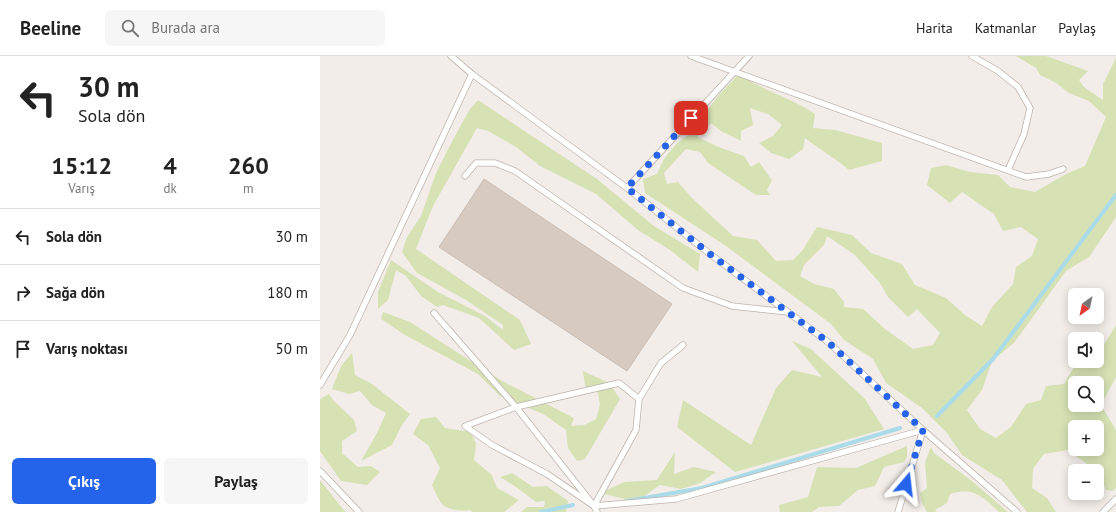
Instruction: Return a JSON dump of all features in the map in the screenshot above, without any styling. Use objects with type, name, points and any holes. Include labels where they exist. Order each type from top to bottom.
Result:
[{"type":"lane","points":[[451,56],[472,74],[627,188],[710,254],[828,342],[923,430],[1017,512]]},
{"type":"lane","points":[[691,56],[1026,177],[1050,174],[1063,169]]},
{"type":"lane","points":[[627,188],[749,56]]},
{"type":"lane","points":[[972,56],[998,71],[1018,87],[1030,108],[1024,134],[1008,170]]},
{"type":"lane","points":[[320,385],[350,335],[472,74]]},
{"type":"lane","points":[[465,176],[476,163],[495,163],[515,171],[683,288],[732,306],[788,312]]},
{"type":"lane","points":[[434,313],[516,408],[595,509]]},
{"type":"lane","points":[[595,509],[636,430],[639,399],[661,363],[683,345]]},
{"type":"lane","points":[[639,399],[620,383],[516,408],[465,426],[492,444],[547,474],[595,509],[676,499],[923,430]]},
{"type":"lane","points":[[898,512],[923,430]]},
{"type":"lane","points":[[320,471],[359,512]]},
{"type":"lane","points":[[1103,512],[1116,499]]},
{"type":"green space","points":[[1016,56],[1046,56],[1088,71],[1079,80],[1084,87],[1103,100],[1103,84],[1116,58],[1116,217],[1089,257],[1066,271],[1014,343],[992,361],[982,390],[967,410],[980,429],[996,438],[1011,427],[1026,404],[1041,400],[1046,386],[1064,384],[1068,377],[1068,412],[1104,412],[1104,410],[1116,430],[1116,488],[1113,491],[1106,490],[1104,486],[1104,464],[1087,464],[1076,456],[1104,456],[1104,420],[1068,420],[1068,451],[1044,454],[1033,469],[1032,488],[1047,498],[1056,512],[1027,512],[1002,480],[962,455],[947,433],[922,408],[886,383],[873,359],[844,340],[831,324],[726,246],[645,193],[643,179],[657,174],[664,159],[677,143],[692,133],[701,118],[719,95],[739,74],[758,85],[797,103],[815,114],[813,128],[835,130],[882,143],[882,161],[849,170],[805,138],[803,149],[789,159],[771,153],[759,143],[773,136],[782,125],[768,114],[750,108],[753,125],[741,131],[741,141],[721,131],[711,123],[697,137],[721,148],[744,156],[751,167],[759,162],[772,180],[767,190],[770,195],[756,195],[708,163],[700,152],[686,149],[664,173],[667,184],[678,182],[691,197],[733,236],[757,240],[776,261],[793,260],[802,251],[817,227],[852,235],[871,253],[902,264],[915,285],[946,298],[965,315],[982,326],[992,307],[1013,284],[1016,267],[1032,256],[1038,239],[1021,227],[1003,231],[994,214],[962,192],[950,203],[927,185],[931,168],[946,165],[970,172],[998,175],[1010,187],[1035,192],[1066,174],[1085,166],[1106,117],[1089,101],[1069,93],[1056,83],[1040,75],[1036,68]],"holes":[[[827,236],[855,255],[880,283],[888,297],[908,317],[917,309],[940,333],[933,345],[913,349],[885,329],[863,309],[844,307],[844,302],[834,289],[814,284],[800,276],[804,265],[824,245]]]},
{"type":"green space","points":[[478,100],[597,179],[654,226],[700,254],[698,272],[670,250],[638,230],[596,194],[540,166],[516,147],[488,131],[477,128],[433,206],[416,249],[520,320],[531,344],[514,350],[479,318],[443,305],[437,307],[421,296],[406,276],[396,270],[388,300],[378,309],[378,292],[391,260],[438,292],[485,316],[503,330],[503,325],[466,300],[417,273],[402,252],[407,237],[421,216],[436,173],[470,109]]},
{"type":"green space","points":[[383,312],[410,322],[502,381],[574,418],[571,426],[584,425],[596,419],[600,405],[598,393],[585,386],[583,371],[609,383],[620,399],[585,459],[577,461],[568,448],[566,430],[543,414],[500,396],[478,374],[405,335],[381,319]]},
{"type":"green space","points":[[1116,325],[1116,377],[1104,399],[1104,376],[1069,376],[1073,368],[1104,368],[1104,344]]},
{"type":"green space","points":[[792,341],[811,349],[865,399],[884,429],[735,472],[677,427],[683,400],[751,445],[776,388],[792,370],[822,377]]},
{"type":"green space","points":[[352,353],[355,375],[372,384],[410,414],[402,425],[392,445],[361,461],[378,431],[386,413],[372,405],[360,391],[349,394],[332,389],[341,366]]},
{"type":"green space","points":[[329,394],[334,401],[354,420],[357,431],[342,441],[342,453],[358,467],[371,466],[380,472],[367,485],[341,481],[320,451],[320,399]]},
{"type":"green space","points":[[436,417],[445,428],[471,432],[476,444],[474,460],[492,475],[497,488],[519,500],[504,512],[473,512],[470,510],[460,511],[443,505],[432,485],[440,468],[428,445],[413,434],[421,419]]},
{"type":"green space","points":[[907,446],[907,457],[904,462],[884,467],[875,486],[858,490],[839,506],[819,507],[812,512],[780,512],[779,505],[808,497],[817,467],[856,468]]},
{"type":"green space","points":[[931,447],[934,453],[972,481],[1008,512],[999,512],[977,494],[965,491],[950,494],[947,503],[935,510],[937,512],[927,512],[922,503],[920,493],[927,488],[925,462]]},
{"type":"green space","points":[[675,452],[674,474],[694,467],[716,472],[700,483],[681,489],[660,485],[636,502],[601,493],[624,482],[657,480]]},
{"type":"green space","points":[[512,473],[533,487],[547,486],[568,501],[566,512],[521,512],[527,507],[544,507],[545,501],[536,502],[500,477]]},
{"type":"green space","points":[[320,480],[342,508],[346,512],[320,512]]},
{"type":"building","points":[[484,179],[672,304],[627,371],[439,247]]},
{"type":"waterway","points":[[937,416],[993,359],[1116,195]]},
{"type":"waterway","points":[[627,501],[702,488],[900,428]]},
{"type":"waterway","points":[[541,512],[573,505]]},
{"type":"route","points":[[691,118],[627,188],[710,254],[828,342],[923,430],[906,484]]}]
